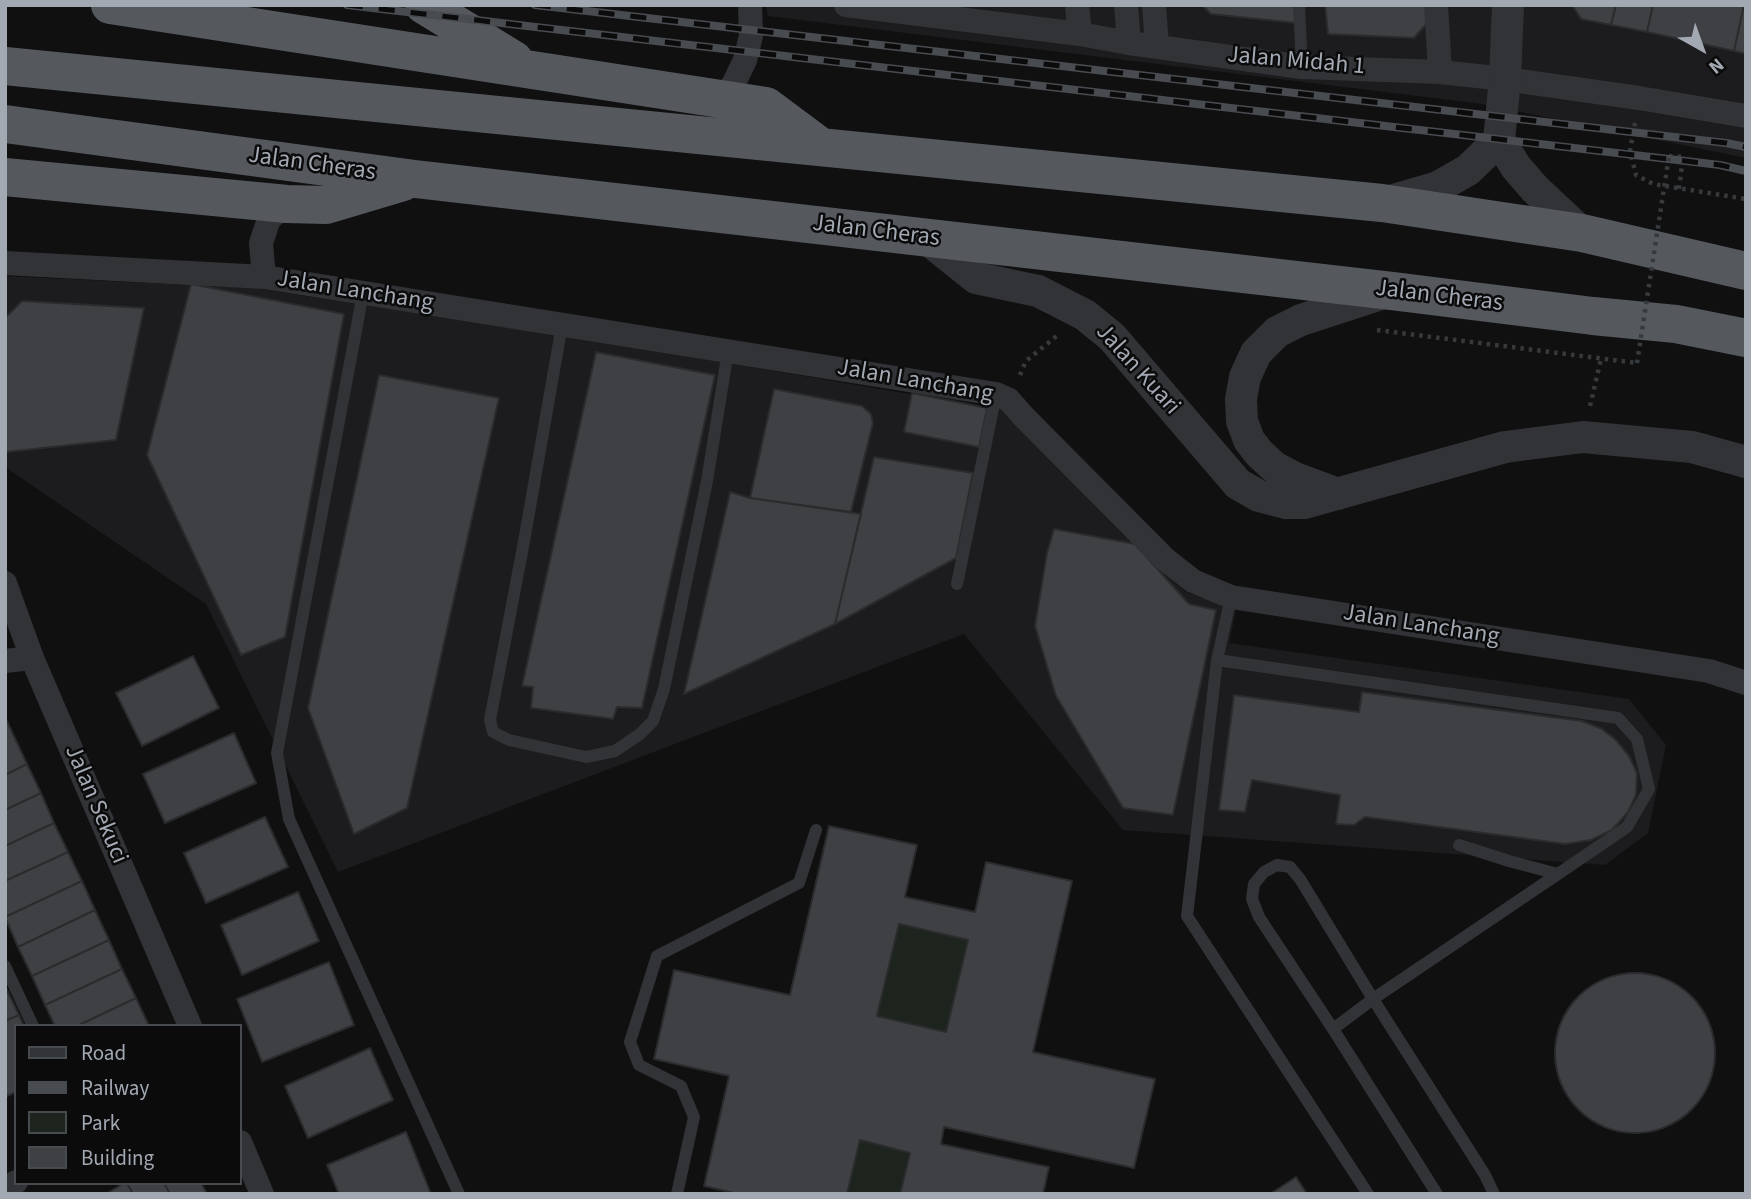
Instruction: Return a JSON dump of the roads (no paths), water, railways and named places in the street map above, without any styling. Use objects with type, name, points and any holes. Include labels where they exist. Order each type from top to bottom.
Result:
[{"type":"highway","points":[[110,5],[765,106],[821,147]]},
{"type":"highway","points":[[424,5],[528,69]]},
{"type":"highway","points":[[5,66],[1382,203],[1582,233],[1746,271]]},
{"type":"highway","name":"Jalan Cheras","points":[[5,124],[415,179],[1676,324],[1734,342]]},
{"type":"highway","points":[[5,177],[287,204],[326,205],[415,179]]},
{"type":"street","points":[[719,99],[733,85],[746,61],[751,36],[750,5]]},
{"type":"street","name":"Jalan Midah 1","points":[[846,5],[941,11],[1129,43],[1302,67],[1440,72],[1505,79],[1746,116]]},
{"type":"street","points":[[1077,5],[1080,34]]},
{"type":"street","points":[[1126,5],[1129,43]]},
{"type":"street","points":[[1154,5],[1157,46]]},
{"type":"street","points":[[1436,5],[1440,72]]},
{"type":"street","points":[[1508,5],[1499,140],[1516,167],[1535,189],[1582,233]]},
{"type":"street","points":[[1382,203],[1438,187],[1468,170],[1499,140]]},
{"type":"street","points":[[264,277],[261,243],[269,219],[287,204]]},
{"type":"street","name":"Jalan Kuari","points":[[925,237],[976,278],[1038,291],[1085,315],[1112,337],[1238,484],[1259,496],[1286,503],[1304,503],[1505,447],[1583,437],[1692,447],[1746,462]]},
{"type":"street","name":"Jalan Lanchang","points":[[5,263],[264,277],[1003,397],[1166,559],[1193,580],[1231,597],[1709,671],[1746,684]]},
{"type":"street","points":[[1338,494],[1295,478],[1274,467],[1259,453],[1249,440],[1242,421],[1241,399],[1245,377],[1256,353],[1278,332],[1301,320],[1392,290]]},
{"type":"street","name":"Jalan Sekuci","points":[[5,583],[32,658],[189,1024]]},
{"type":"street","points":[[5,661],[32,658]]},
{"type":"street","points":[[242,1147],[262,1194]]},
{"type":"lane","points":[[1299,5],[1302,67]]},
{"type":"lane","points":[[363,293],[277,753],[289,819],[459,1194]]},
{"type":"lane","points":[[562,325],[490,720],[493,732],[509,740],[586,757],[615,751],[640,734],[653,721],[664,689],[705,494],[728,351]]},
{"type":"lane","points":[[957,584],[1003,397]]},
{"type":"lane","points":[[1231,597],[1217,660],[1187,916],[1368,1194]]},
{"type":"lane","points":[[1217,660],[1618,718],[1637,739],[1649,789],[1627,827],[1333,1029]]},
{"type":"lane","points":[[677,1194],[694,1117],[681,1086],[639,1065],[630,1042],[657,956],[799,883],[816,830]]},
{"type":"lane","points":[[1459,845],[1558,874]]},
{"type":"lane","points":[[1437,1194],[1259,917],[1252,899],[1254,884],[1264,872],[1277,865],[1290,867],[1300,879],[1485,1175],[1494,1194]]},
{"type":"lane","points":[[5,966],[32,1024]]},
{"type":"railway","points":[[347,5],[1720,165],[1746,171]]},
{"type":"railway","points":[[535,5],[1746,147]]}]
